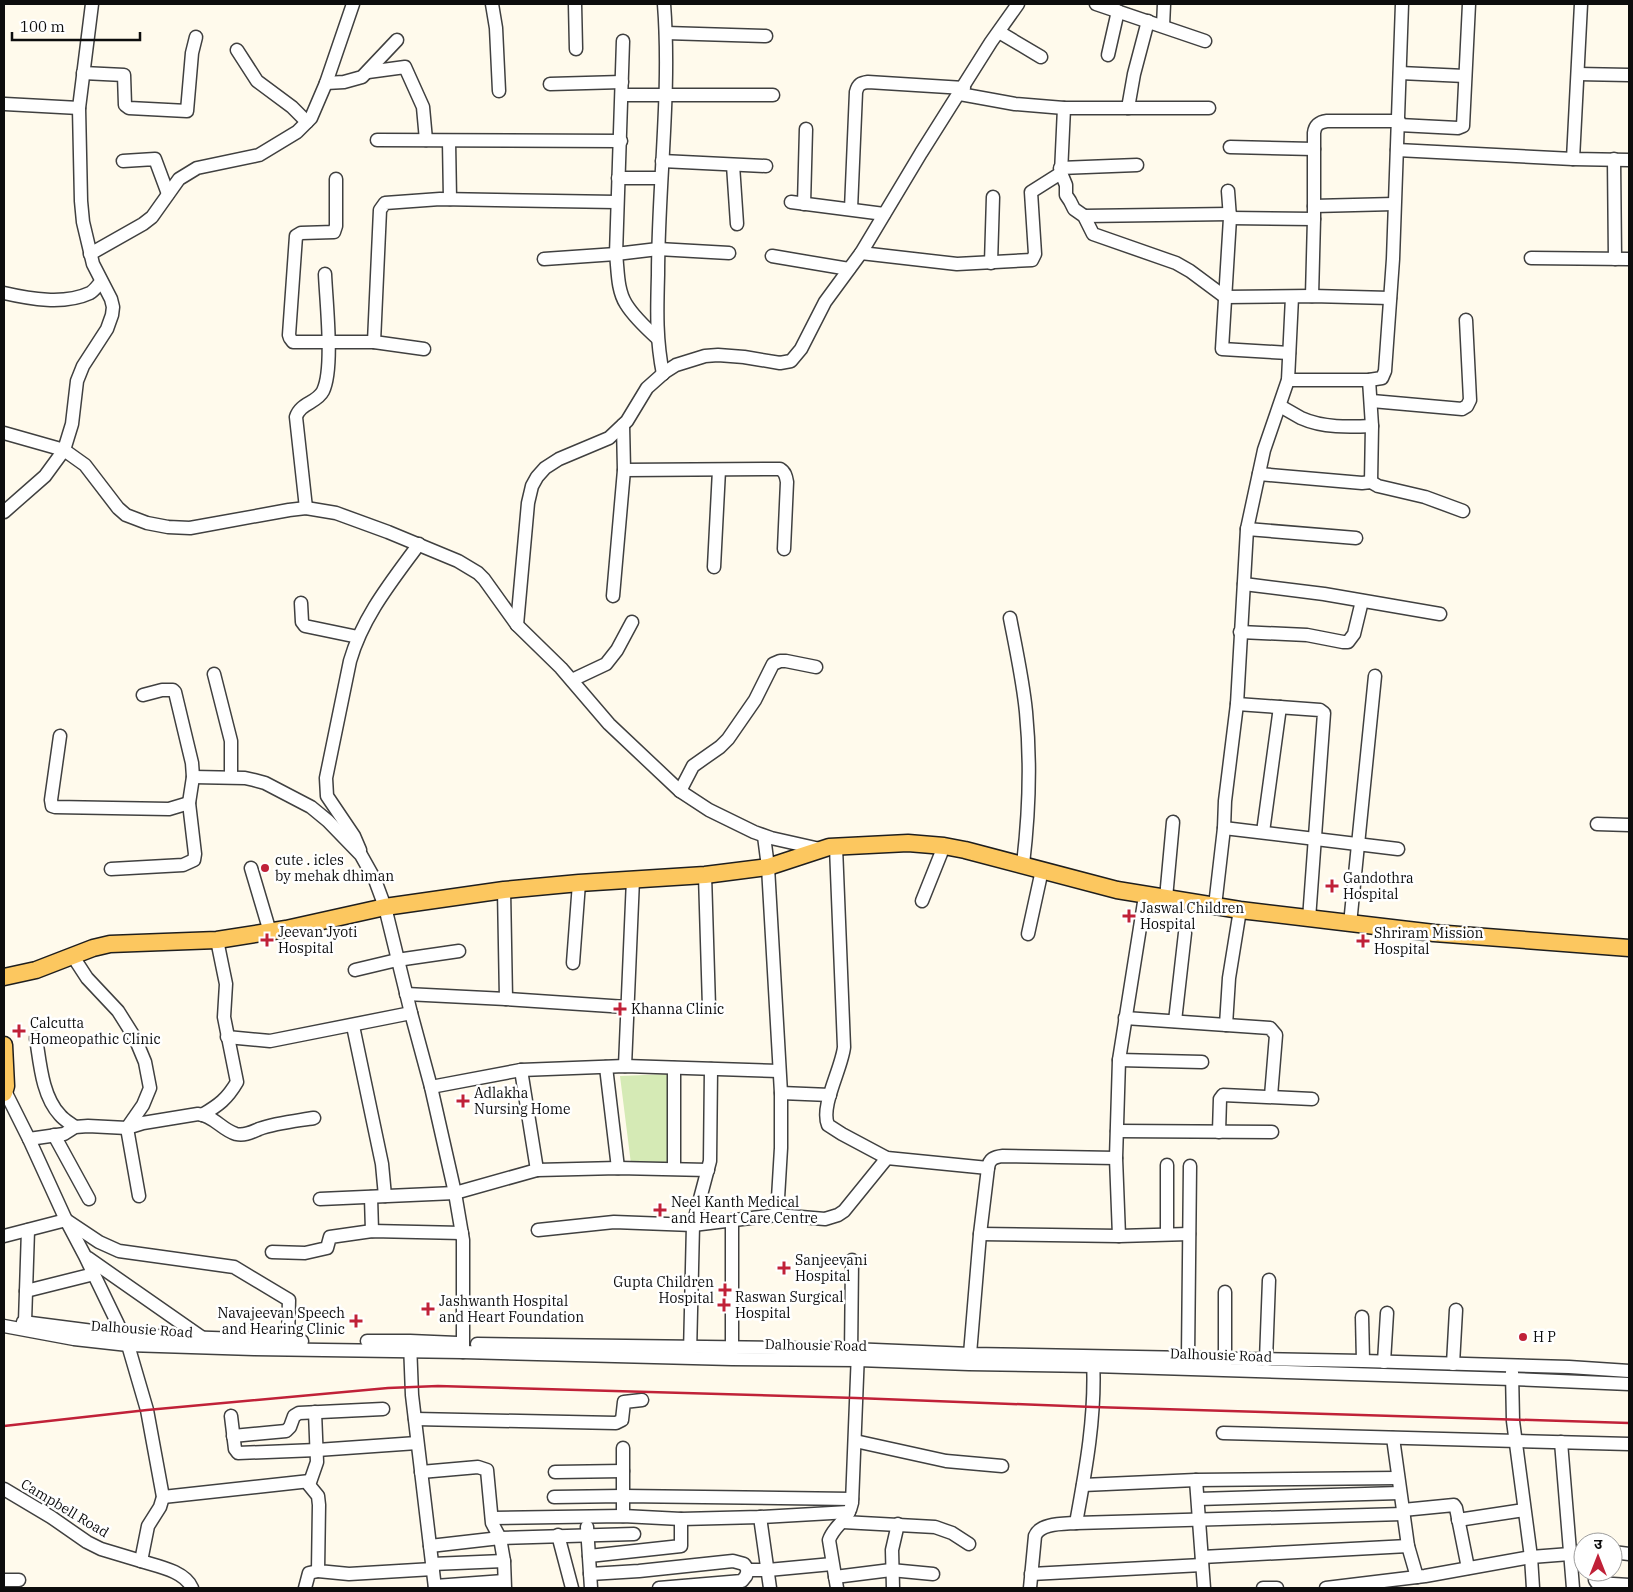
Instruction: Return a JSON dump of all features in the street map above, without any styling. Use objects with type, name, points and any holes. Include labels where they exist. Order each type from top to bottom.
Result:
[{"type":"main road","points":[[4,977],[36,970],[72,955],[110,944],[216,940],[270,932],[385,907],[504,890],[633,879],[705,876],[768,867],[828,848],[908,843],[944,846],[990,855],[1145,896],[1240,910],[1434,933],[1629,948]]},
{"type":"main road","points":[[4,1045],[4,1092]]},
{"type":"street","points":[[4,512],[45,476],[64,450],[72,424],[77,381],[83,366],[110,322],[112,303],[95,269],[83,222],[79,108],[92,4]]},
{"type":"street","points":[[90,254],[143,224],[156,213],[179,180],[196,168],[259,155],[298,132],[311,118],[326,82],[352,4]]},
{"type":"street","points":[[492,4],[496,28],[499,91]]},
{"type":"street","points":[[575,4],[576,49]]},
{"type":"street","points":[[663,374],[657,338],[658,249],[665,95],[666,33],[664,4]]},
{"type":"street","points":[[516,625],[528,502],[532,486],[537,477],[545,468],[560,459],[609,438],[623,425],[647,388],[676,365],[705,356],[744,357],[780,363],[792,361],[801,348],[825,302],[861,253],[921,153],[1018,4]]},
{"type":"street","points":[[1096,4],[1205,41]]},
{"type":"street","points":[[1163,26],[1164,4]]},
{"type":"street","points":[[1288,380],[1369,380],[1382,378],[1385,371],[1393,259],[1402,4]]},
{"type":"street","points":[[1312,296],[1314,129],[1323,122],[1399,123],[1461,128],[1464,124],[1469,4]]},
{"type":"street","points":[[1572,159],[1581,4]]},
{"type":"street","points":[[1108,55],[1118,11]]},
{"type":"street","points":[[1128,108],[1134,74],[1148,21]]},
{"type":"street","points":[[999,32],[1041,56]]},
{"type":"street","points":[[666,33],[766,36]]},
{"type":"street","points":[[83,73],[124,75],[125,105],[129,108],[187,112],[192,53],[196,37]]},
{"type":"street","points":[[326,82],[356,79],[368,72],[397,40]]},
{"type":"street","points":[[623,41],[621,141],[616,202],[616,254],[619,284],[626,303],[636,317],[657,338]]},
{"type":"street","points":[[236,50],[257,81],[292,107],[307,122]]},
{"type":"street","points":[[368,72],[405,67],[423,107],[426,140]]},
{"type":"street","points":[[1400,73],[1465,76]]},
{"type":"street","points":[[1578,74],[1629,75]]},
{"type":"street","points":[[850,209],[856,92],[858,85],[861,83],[868,82],[962,91],[1015,104],[1064,108],[1209,108]]},
{"type":"street","points":[[550,84],[622,89],[665,95],[774,95]]},
{"type":"street","points":[[5,104],[79,108]]},
{"type":"street","points":[[1064,108],[1061,171],[1066,185],[1066,194],[1074,209],[1084,216],[1093,234],[1176,263],[1225,297],[1312,296],[1390,298]]},
{"type":"street","points":[[806,129],[798,203],[884,214]]},
{"type":"street","points":[[376,140],[621,141]]},
{"type":"street","points":[[449,141],[450,199]]},
{"type":"street","points":[[1230,147],[1314,149]]},
{"type":"street","points":[[1397,150],[1629,160]]},
{"type":"street","points":[[123,161],[155,159],[168,194]]},
{"type":"street","points":[[1614,160],[1615,259]]},
{"type":"street","points":[[662,161],[766,166]]},
{"type":"street","points":[[733,165],[737,224]]},
{"type":"street","points":[[861,253],[958,264],[1030,261],[1033,259],[1034,254],[1031,192],[1061,171],[1136,165]]},
{"type":"street","points":[[618,178],[661,178]]},
{"type":"street","points":[[336,179],[334,232],[301,233],[296,236],[289,335],[291,340],[294,342],[374,342],[424,349]]},
{"type":"street","points":[[1228,191],[1230,216],[1222,349],[1289,353]]},
{"type":"street","points":[[991,263],[993,197]]},
{"type":"street","points":[[374,342],[380,210],[386,203],[393,201],[450,199],[616,202]]},
{"type":"street","points":[[1314,206],[1394,204]]},
{"type":"street","points":[[1084,216],[1230,216],[1314,219]]},
{"type":"street","points":[[544,259],[658,249],[728,253]]},
{"type":"street","points":[[772,256],[849,269]]},
{"type":"street","points":[[1531,258],[1629,259]]},
{"type":"street","points":[[306,508],[296,417],[300,409],[323,392],[326,382],[328,342],[325,274]]},
{"type":"street","points":[[4,293],[45,300],[75,297],[92,292],[101,282]]},
{"type":"street","points":[[1215,906],[1236,704],[1246,529],[1264,450],[1288,380],[1292,296]]},
{"type":"street","points":[[1372,401],[1462,408],[1467,406],[1470,400],[1466,320]]},
{"type":"street","points":[[1369,380],[1372,401],[1371,482]]},
{"type":"street","points":[[1280,406],[1302,418],[1319,423],[1349,427],[1372,426]]},
{"type":"street","points":[[613,596],[624,470],[623,425]]},
{"type":"street","points":[[4,433],[73,454],[85,465],[118,508],[126,515],[161,526],[190,528],[306,508],[336,513],[419,544],[458,561],[478,573],[516,625],[572,680],[609,724],[680,791],[709,810],[764,836],[828,848],[844,1047],[843,1058],[830,1095],[826,1116],[826,1121],[830,1127],[887,1158],[988,1168]]},
{"type":"street","points":[[624,470],[775,468],[783,471],[787,482],[784,550]]},
{"type":"street","points":[[714,567],[719,470]]},
{"type":"street","points":[[1259,474],[1362,483],[1371,482],[1378,486],[1425,497],[1463,512]]},
{"type":"street","points":[[1246,529],[1356,538]]},
{"type":"street","points":[[419,544],[378,601],[358,637],[350,661],[326,778],[326,787],[327,796],[354,836],[361,855],[375,880],[385,907],[431,1087],[462,1233],[463,1348]]},
{"type":"street","points":[[1244,584],[1440,614]]},
{"type":"street","points":[[1240,632],[1307,635],[1348,642],[1354,634],[1362,601]]},
{"type":"street","points":[[301,603],[302,622],[305,626],[358,637]]},
{"type":"street","points":[[1010,618],[1026,711],[1028,736],[1028,808],[1023,864]]},
{"type":"street","points":[[572,680],[606,664],[617,650],[632,622]]},
{"type":"street","points":[[680,791],[693,766],[728,739],[754,700],[773,664],[776,662],[786,662],[816,667]]},
{"type":"street","points":[[214,674],[231,741],[231,777]]},
{"type":"street","points":[[1350,924],[1375,676]]},
{"type":"street","points":[[111,869],[183,865],[194,860],[195,854],[189,803],[193,777],[192,763],[175,692],[168,689],[143,695]]},
{"type":"street","points":[[1236,704],[1320,710],[1324,712],[1309,919]]},
{"type":"street","points":[[1263,832],[1280,707]]},
{"type":"street","points":[[60,736],[51,800],[52,806],[169,808],[189,803]]},
{"type":"street","points":[[193,777],[245,778],[264,783],[311,807],[328,821],[361,855]]},
{"type":"street","points":[[1166,898],[1174,822]]},
{"type":"street","points":[[1597,824],[1629,825]]},
{"type":"street","points":[[1224,828],[1398,849]]},
{"type":"street","points":[[764,836],[768,867],[781,1093],[781,1148],[777,1215]]},
{"type":"street","points":[[922,902],[944,846]]},
{"type":"street","points":[[251,868],[270,932]]},
{"type":"street","points":[[1028,934],[1042,870]]},
{"type":"street","points":[[705,876],[710,1007]]},
{"type":"street","points":[[625,1066],[626,1007],[633,879]]},
{"type":"street","points":[[573,963],[579,883]]},
{"type":"street","points":[[504,890],[506,999]]},
{"type":"street","points":[[1119,1236],[1116,1158],[1119,1060],[1145,896]]},
{"type":"street","points":[[1226,1025],[1229,978],[1240,910]]},
{"type":"street","points":[[1175,1021],[1186,933]]},
{"type":"street","points":[[29,1139],[64,1134],[75,1127],[127,1128],[149,1122],[202,1114],[216,1107],[228,1097],[237,1082],[227,1037],[224,1010],[226,984],[216,940]]},
{"type":"street","points":[[355,970],[397,960],[459,951]]},
{"type":"street","points":[[72,955],[87,978],[118,1011],[135,1038],[145,1062],[150,1088],[143,1105],[127,1128],[138,1196]]},
{"type":"street","points":[[406,994],[626,1007]]},
{"type":"street","points":[[227,1037],[270,1041],[312,1031],[352,1026],[411,1013]]},
{"type":"street","points":[[1125,1018],[1267,1028],[1275,1032],[1270,1096]]},
{"type":"street","points":[[352,1026],[382,1164],[385,1196]]},
{"type":"street","points":[[36,1038],[44,1082],[50,1100],[60,1115],[75,1127]]},
{"type":"street","points":[[1119,1060],[1202,1062]]},
{"type":"street","points":[[431,1087],[521,1070],[625,1066],[779,1070]]},
{"type":"street","points":[[606,1067],[618,1168]]},
{"type":"street","points":[[674,1068],[674,1168]]},
{"type":"street","points":[[690,1352],[693,1225],[710,1161],[711,1069]]},
{"type":"street","points":[[521,1070],[537,1170]]},
{"type":"street","points":[[4,1092],[29,1139],[66,1220],[86,1256],[126,1340],[147,1410],[163,1497],[160,1507],[148,1526],[141,1561]]},
{"type":"street","points":[[781,1093],[830,1095]]},
{"type":"street","points":[[1219,1132],[1221,1095],[1270,1096],[1312,1100]]},
{"type":"street","points":[[202,1114],[240,1135],[269,1126],[314,1118]]},
{"type":"street","points":[[1117,1130],[1272,1132]]},
{"type":"street","points":[[54,1135],[89,1199]]},
{"type":"street","points":[[970,1354],[980,1234],[990,1161],[998,1157],[1116,1158]]},
{"type":"street","points":[[538,1230],[614,1222],[693,1225],[761,1215],[825,1219],[844,1211],[887,1158]]},
{"type":"street","points":[[1167,1165],[1167,1234]]},
{"type":"street","points":[[1188,1358],[1190,1166]]},
{"type":"street","points":[[320,1199],[455,1193],[537,1170],[674,1168],[708,1170]]},
{"type":"street","points":[[371,1196],[372,1231]]},
{"type":"street","points":[[4,1236],[66,1220],[99,1242],[119,1251],[225,1265],[243,1272],[289,1300],[288,1340]]},
{"type":"street","points":[[732,1220],[732,1347]]},
{"type":"street","points":[[25,1322],[28,1230]]},
{"type":"street","points":[[272,1252],[304,1253],[327,1248],[330,1237],[372,1231],[462,1233]]},
{"type":"street","points":[[980,1234],[1119,1236],[1189,1234]]},
{"type":"street","points":[[86,1256],[218,1348]]},
{"type":"street","points":[[852,1260],[855,1355],[852,1499],[846,1517],[830,1537],[832,1564],[836,1583],[891,1570],[932,1574]]},
{"type":"street","points":[[26,1292],[94,1274]]},
{"type":"street","points":[[1266,1360],[1269,1280]]},
{"type":"street","points":[[1225,1292],[1225,1365]]},
{"type":"street","points":[[1453,1364],[1456,1310]]},
{"type":"street","points":[[1384,1362],[1387,1313]]},
{"type":"street","name":"Dalhousie Road","points":[[4,1317],[126,1340],[218,1348],[410,1346]]},
{"type":"street","points":[[1362,1317],[1363,1361]]},
{"type":"street","name":"Dalhousie Road","points":[[4,1326],[74,1339],[204,1338],[463,1348],[690,1352],[732,1347],[969,1364],[1188,1358],[1225,1365],[1266,1360],[1453,1364],[1629,1384]]},
{"type":"street","points":[[410,1346],[417,1443],[435,1587],[505,1585],[504,1561],[500,1538],[492,1518],[488,1470],[478,1467],[421,1472]]},
{"type":"street","name":"Dalhousie Road","points":[[690,1352],[732,1360],[855,1355],[970,1354],[1093,1361],[1225,1365],[1512,1372],[1629,1371]]},
{"type":"street","points":[[1076,1522],[1093,1408],[1093,1361]]},
{"type":"street","points":[[1512,1372],[1514,1440],[1531,1557],[1533,1588]]},
{"type":"street","points":[[415,1419],[616,1423],[622,1420],[624,1402],[642,1400]]},
{"type":"street","points":[[233,1436],[283,1432],[290,1428],[296,1414],[383,1409]]},
{"type":"street","points":[[315,1412],[317,1466],[310,1481],[310,1488],[318,1496],[319,1505],[318,1571]]},
{"type":"street","points":[[231,1416],[235,1449],[240,1454],[417,1443]]},
{"type":"street","points":[[1223,1433],[1629,1444]]},
{"type":"street","points":[[1393,1438],[1408,1546],[1423,1581]]},
{"type":"street","points":[[854,1441],[940,1460],[1002,1466]]},
{"type":"street","points":[[1561,1442],[1574,1532]]},
{"type":"street","points":[[623,1448],[623,1496],[634,1534],[639,1571]]},
{"type":"street","points":[[555,1472],[623,1472]]},
{"type":"street","points":[[1083,1485],[1196,1480],[1398,1478]]},
{"type":"street","points":[[1196,1480],[1204,1588]]},
{"type":"street","points":[[163,1497],[310,1481]]},
{"type":"street","name":"Campbell Road","points":[[4,1489],[51,1517],[87,1542],[101,1549],[180,1575],[187,1580],[192,1588]]},
{"type":"street","points":[[1198,1499],[1400,1493]]},
{"type":"street","points":[[554,1497],[852,1499]]},
{"type":"street","points":[[1030,1588],[1037,1531],[1044,1527],[1076,1522],[1403,1512],[1454,1505],[1468,1568]]},
{"type":"street","points":[[1458,1520],[1524,1510]]},
{"type":"street","points":[[492,1518],[628,1516],[681,1519],[846,1517],[935,1527],[952,1533],[969,1544]]},
{"type":"street","points":[[586,1517],[591,1588]]},
{"type":"street","points":[[760,1517],[770,1588]]},
{"type":"street","points":[[589,1556],[681,1546],[681,1519]]},
{"type":"street","points":[[893,1588],[891,1570],[892,1550],[898,1524]]},
{"type":"street","points":[[430,1546],[500,1538],[634,1534]]},
{"type":"street","points":[[558,1536],[572,1588]]},
{"type":"street","points":[[1031,1574],[1408,1546]]},
{"type":"street","points":[[1326,1588],[1423,1581],[1468,1568],[1531,1557],[1573,1554]]},
{"type":"street","points":[[305,1588],[309,1572],[349,1574],[504,1561]]},
{"type":"street","points":[[590,1574],[734,1562],[744,1564],[748,1570]]},
{"type":"street","points":[[748,1570],[832,1564]]},
{"type":"street","points":[[659,1588],[742,1581],[748,1570]]},
{"type":"street","points":[[4,1580],[19,1580]]},
{"type":"street","points":[[1597,1582],[1629,1585]]},
{"type":"street","points":[[1263,1588],[1277,1588]]},
{"type":"green space","points":[[669,1074],[671,1162],[631,1164],[620,1076]]},
{"type":"railway","points":[[4,1426],[147,1410],[388,1388],[438,1386],[1629,1423]]},
{"type":"place","name":"cute . icles by mehak dhiman","points":[[265,868]]},
{"type":"place","name":"Gandothra Hospital","points":[[1332,886]]},
{"type":"place","name":"Jaswal Children Hospital","points":[[1129,916]]},
{"type":"place","name":"Jeevan Jyoti Hospital","points":[[267,940]]},
{"type":"place","name":"Shriram Mission Hospital","points":[[1363,941]]},
{"type":"place","name":"Khanna Clinic","points":[[620,1009]]},
{"type":"place","name":"Calcutta Homeopathic Clinic","points":[[19,1031]]},
{"type":"place","name":"Adlakha Nursing Home","points":[[463,1101]]},
{"type":"place","name":"Neel Kanth Medical and Heart Care Centre","points":[[660,1210]]},
{"type":"place","name":"Sanjeevani Hospital","points":[[784,1268]]},
{"type":"place","name":"Gupta Children Hospital","points":[[725,1290]]},
{"type":"place","name":"Raswan Surgical Hospital","points":[[724,1305]]},
{"type":"place","name":"Jashwanth Hospital and Heart Foundation","points":[[428,1309]]},
{"type":"place","name":"Navajeevan Speech and Hearing Clinic","points":[[356,1321]]},
{"type":"place","name":"H P","points":[[1523,1337]]}]
